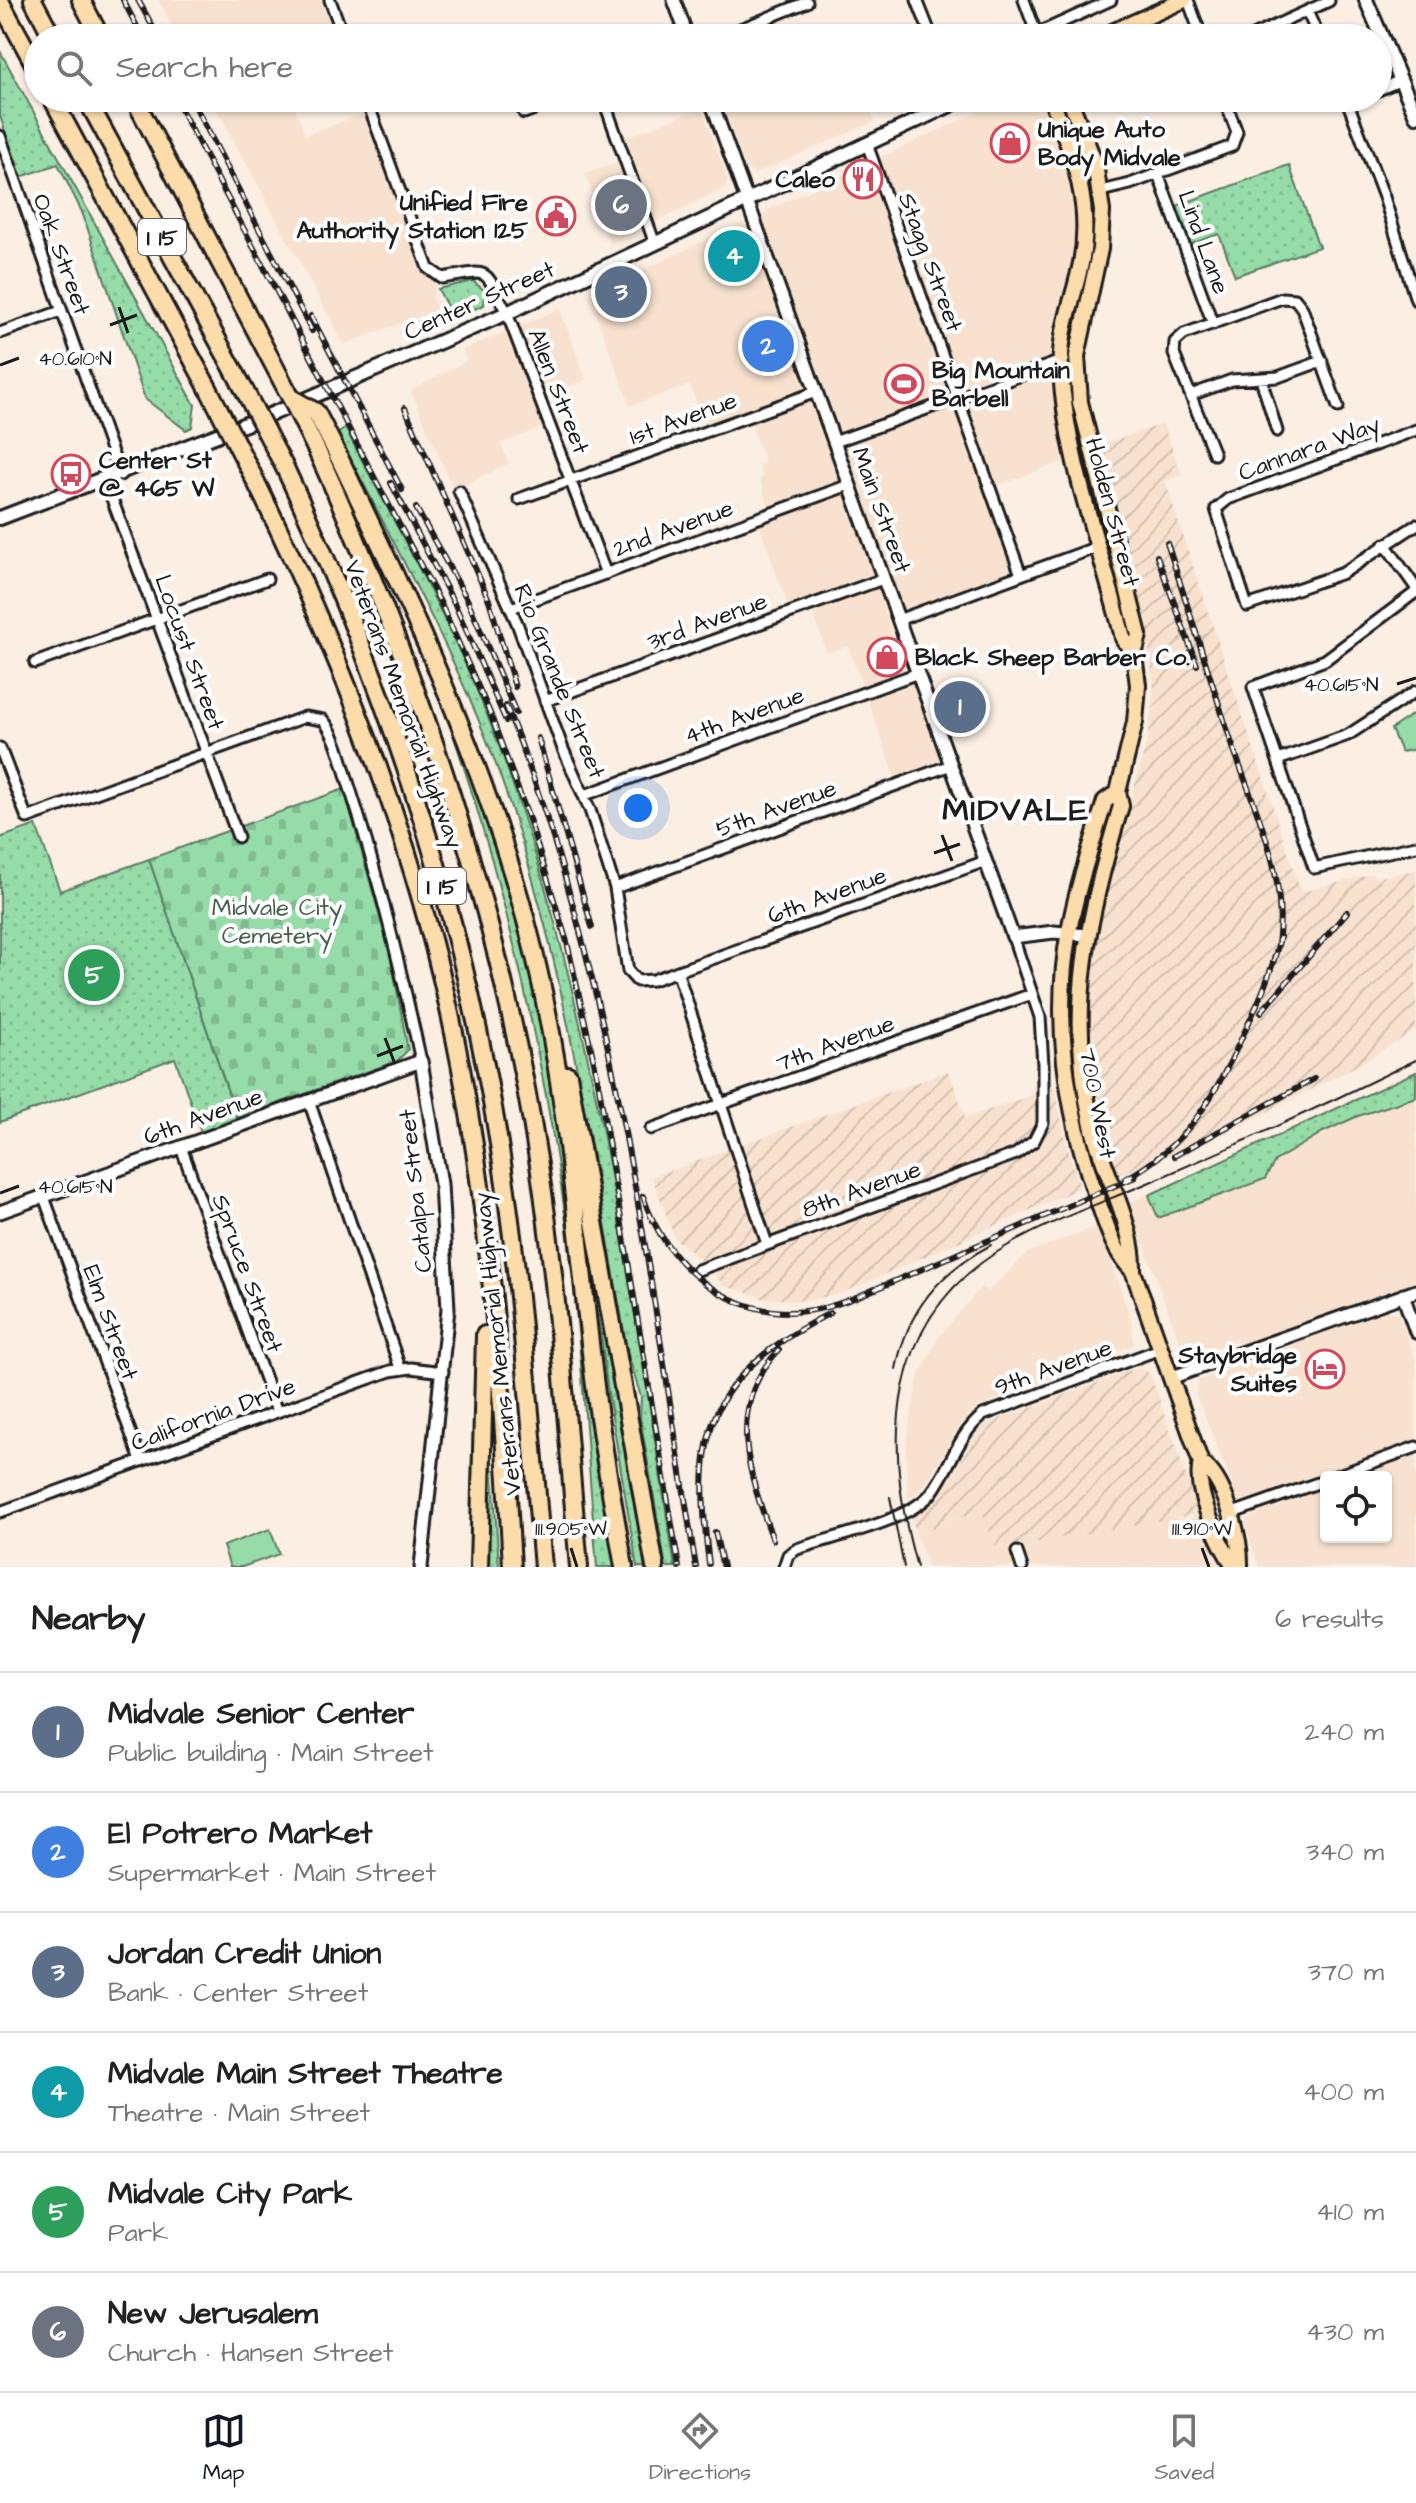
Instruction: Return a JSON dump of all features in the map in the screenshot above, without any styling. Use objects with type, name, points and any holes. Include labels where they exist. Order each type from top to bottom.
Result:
[{"type":"highway","points":[[33,0],[46,24]]},
{"type":"highway","points":[[81,0],[94,24]]},
{"type":"highway","points":[[0,1],[24,45]]},
{"type":"highway","points":[[60,112],[255,480],[360,714],[412,871],[456,1046],[481,1205],[512,1567]]},
{"type":"highway","name":"Veterans Memorial Highway","points":[[94,112],[285,468],[342,595],[388,715],[425,827],[481,1046],[508,1206],[543,1567]]},
{"type":"highway","name":"Veterans Memorial Highway","points":[[141,112],[291,398],[326,450],[424,709],[464,832],[498,958],[539,1166],[579,1567]]},
{"type":"highway","points":[[326,450],[442,675],[476,759],[552,999],[588,1178],[655,1567]]},
{"type":"highway","points":[[513,873],[553,1044],[596,1395],[624,1567]]},
{"type":"highway","points":[[479,1567],[485,1326],[481,1205]]},
{"type":"main road","points":[[1131,24],[1186,0]]},
{"type":"main road","points":[[1366,0],[1376,24]]},
{"type":"main road","points":[[1392,59],[1416,116]]},
{"type":"main road","name":"Center Street","points":[[0,518],[120,475],[507,313],[933,112]]},
{"type":"main road","name":"Holden Street","points":[[1056,112],[1078,170],[1086,212],[1084,245],[1060,361],[1064,409],[1123,638],[1134,655]]},
{"type":"main road","name":"Holden Street","points":[[1075,112],[1095,163],[1101,191],[1100,249],[1077,356],[1084,421],[1139,635],[1134,655],[1138,685],[1136,713],[1118,792],[1121,806],[1086,935]]},
{"type":"main road","name":"Holden Street","points":[[1068,933],[1105,801],[1118,792]]},
{"type":"main road","name":"700 West","points":[[1068,933],[1062,1012],[1070,1103],[1085,1162],[1118,1257],[1133,1271]]},
{"type":"main road","name":"700 West","points":[[1086,935],[1080,997],[1085,1086],[1101,1158],[1134,1251],[1133,1271],[1201,1463],[1197,1477],[1224,1552],[1238,1567]]},
{"type":"main road","name":"700 West","points":[[1201,1463],[1214,1471],[1230,1514],[1241,1546],[1238,1567]]},
{"type":"street","points":[[330,0],[339,24]]},
{"type":"street","points":[[674,0],[683,24]]},
{"type":"street","points":[[917,0],[926,24]]},
{"type":"street","points":[[1024,0],[1033,24]]},
{"type":"street","points":[[1062,24],[1111,0]]},
{"type":"street","points":[[1186,0],[1196,24]]},
{"type":"street","points":[[1279,24],[1329,1]]},
{"type":"street","points":[[753,24],[807,2]]},
{"type":"street","points":[[1307,11],[1313,24]]},
{"type":"street","points":[[1392,84],[1401,80]]},
{"type":"street","name":"Allen Street","points":[[371,112],[428,268],[442,278],[471,271],[485,274],[507,313],[606,574]]},
{"type":"street","points":[[608,112],[655,244]]},
{"type":"street","name":"Main Street","points":[[715,112],[1032,994],[1042,1033],[1043,1065],[1043,1123],[1034,1141]]},
{"type":"street","points":[[1101,191],[1158,174],[1232,146],[1237,132],[1229,112]]},
{"type":"street","points":[[1355,112],[1416,300]]},
{"type":"street","name":"Oak Street","points":[[0,136],[120,475]]},
{"type":"street","name":"Stagg Street","points":[[867,144],[1021,575]]},
{"type":"street","name":"Lind Lane","points":[[1158,174],[1213,324]]},
{"type":"street","points":[[1214,454],[1174,354],[1175,342],[1184,334],[1282,298],[1295,299],[1302,308],[1338,407]]},
{"type":"street","points":[[0,333],[61,311]]},
{"type":"street","points":[[834,442],[1077,356]]},
{"type":"street","points":[[1191,395],[1228,381],[1278,377],[1322,361]]},
{"type":"street","points":[[1261,379],[1277,431]]},
{"type":"street","name":"1st Avenue","points":[[519,499],[816,392]]},
{"type":"street","name":"Cannara Way","points":[[1385,544],[1343,573],[1247,606],[1217,516],[1217,506],[1416,430]]},
{"type":"street","name":"Locust Street","points":[[105,480],[238,837]]},
{"type":"street","name":"2nd Avenue","points":[[511,608],[849,485]]},
{"type":"street","name":"Rio Grande Street","points":[[459,491],[511,608],[545,701],[585,795],[615,888],[628,971],[637,981]]},
{"type":"street","points":[[1416,525],[1385,544],[1416,590],[1325,660],[1253,687],[1314,868],[1416,846]]},
{"type":"street","points":[[898,620],[1100,546]]},
{"type":"street","points":[[35,663],[267,579]]},
{"type":"street","name":"3rd Avenue","points":[[545,701],[883,579]]},
{"type":"street","name":"4th Avenue","points":[[585,795],[918,673]]},
{"type":"street","points":[[1278,760],[1361,729],[1416,691]]},
{"type":"street","name":"Catalpa Street","points":[[206,753],[305,717],[315,716],[328,726],[380,888],[421,1061],[446,1241],[448,1309],[421,1567]]},
{"type":"street","points":[[0,748],[27,818],[206,753]]},
{"type":"street","name":"5th Avenue","points":[[615,888],[951,765]]},
{"type":"street","name":"6th Avenue","points":[[637,981],[645,982],[677,971],[986,861]]},
{"type":"street","points":[[1013,937],[1038,932],[1086,935]]},
{"type":"street","points":[[677,971],[767,1244]]},
{"type":"street","name":"7th Avenue","points":[[651,1129],[1032,994]]},
{"type":"street","name":"6th Avenue","points":[[0,1212],[421,1061]]},
{"type":"street","points":[[309,1101],[400,1368]]},
{"type":"street","name":"8th Avenue","points":[[698,1270],[1016,1154],[1034,1141]]},
{"type":"street","name":"Spruce Street","points":[[181,1147],[277,1412]]},
{"type":"street","name":"Elm Street","points":[[44,1197],[141,1461]]},
{"type":"street","points":[[1170,1378],[1416,1291]]},
{"type":"street","points":[[1403,1295],[1416,1332]]},
{"type":"street","name":"9th Avenue","points":[[784,1567],[788,1555],[797,1549],[918,1505],[933,1490],[964,1436],[983,1415],[1160,1349]]},
{"type":"street","name":"California Drive","points":[[0,1512],[400,1368],[443,1372]]},
{"type":"street","points":[[1350,1471],[1416,1447]]},
{"type":"street","points":[[1230,1514],[1320,1482]]},
{"type":"street","points":[[1017,1552],[1022,1567]]},
{"type":"shaded area","points":[[158,0],[323,0],[332,24],[171,24]]},
{"type":"shaded area","points":[[777,8],[783,24],[732,24]]},
{"type":"shaded area","points":[[219,112],[297,112],[305,135],[364,114],[418,263],[437,283],[432,297],[437,310],[344,344]]},
{"type":"shaded area","points":[[692,112],[703,112],[727,179],[726,187],[610,244],[585,174],[631,158],[624,138]]},
{"type":"shaded area","points":[[725,112],[871,112],[875,121],[755,174],[746,169]]},
{"type":"shaded area","points":[[978,112],[1050,112],[1068,164],[1077,216],[1075,245],[1053,352],[1054,403],[1067,460],[994,487],[1024,569],[905,611],[898,602],[899,595],[851,462],[846,459],[832,421],[834,416],[762,221],[766,211]]},
{"type":"shaded area","points":[[743,223],[749,229],[792,354],[817,410],[814,415],[850,502],[848,510],[884,596],[881,602],[900,655],[907,660],[932,743],[941,756],[936,765],[896,779],[848,646],[827,653],[812,610],[792,617],[755,513],[769,507],[759,479],[763,477],[759,466],[765,463],[750,421],[709,436],[690,385],[630,406],[589,295]]},
{"type":"shaded area","points":[[560,309],[586,380],[546,394],[556,422],[501,444],[508,463],[454,491],[411,391],[466,361],[463,350]]},
{"type":"shaded area","points":[[1163,424],[1182,475],[1165,481],[1301,892],[1372,874],[1375,878],[1416,870],[1416,1030],[1360,1064],[1232,1130],[1116,1176],[1103,1137],[1091,1072],[1087,1016],[1094,931],[1147,742],[1154,690],[1147,632],[1098,446]]},
{"type":"shaded area","points":[[1416,1070],[1416,1282],[1244,1343],[1235,1341],[1195,1355],[1183,1352],[1129,1203]]},
{"type":"shaded area","points":[[948,1071],[966,1118],[1055,1087],[1065,1139],[1080,1188],[840,1294],[805,1301],[762,1298],[722,1285],[714,1271],[675,1239],[652,1177]]},
{"type":"shaded area","points":[[1099,1226],[1133,1326],[1133,1345],[978,1407],[961,1423],[924,1487],[908,1500],[906,1443],[918,1378],[938,1338],[981,1287],[988,1291],[1029,1252]]},
{"type":"shaded area","points":[[1386,1310],[1399,1314],[1416,1361],[1416,1440],[1330,1471],[1320,1471],[1320,1475],[1247,1501],[1238,1499],[1196,1394],[1199,1380]]},
{"type":"shaded area","points":[[1139,1367],[1150,1374],[1200,1514],[997,1549],[981,1510],[916,1534],[912,1517],[939,1496],[981,1426]]},
{"type":"shaded area","points":[[1416,1454],[1416,1567],[1259,1567],[1246,1529],[1247,1518],[1320,1489],[1320,1543],[1392,1543],[1392,1471],[1369,1471]]},
{"type":"shaded area","points":[[981,1510],[1187,1519],[1200,1514],[1219,1567],[928,1567],[916,1534]]},
{"type":"green space","points":[[0,51],[24,95],[24,112],[34,112],[195,405],[192,427],[186,430],[145,399],[82,212],[58,164],[21,177],[0,116]]},
{"type":"green space","points":[[1289,165],[1319,247],[1235,276],[1219,234],[1191,244],[1176,206]]},
{"type":"green space","points":[[473,281],[485,291],[484,305],[453,318],[438,289]]},
{"type":"green space","points":[[345,428],[464,662],[498,743],[532,843],[561,944],[606,1150],[675,1567],[666,1567],[640,1417],[641,1397],[628,1354],[573,1049],[538,898],[491,751],[457,670],[338,434]]},
{"type":"green space","points":[[434,680],[490,820],[519,915],[542,1013],[558,1122],[584,1369],[615,1567],[597,1567],[573,1281],[539,1057],[494,867]]},
{"type":"green space","points":[[1416,712],[1416,749],[1401,752],[1391,729]]},
{"type":"green space","name":"Midvale City Cemetery","points":[[344,789],[390,953],[408,1050],[397,1061],[237,1118],[149,859]]},
{"type":"green space","points":[[36,825],[60,891],[149,859],[237,1118],[201,1132],[175,1058],[0,1122],[0,838]]},
{"type":"green space","points":[[1416,1072],[1416,1097],[1358,1116],[1323,1132],[1275,1161],[1265,1179],[1158,1218],[1149,1195]]},
{"type":"green space","points":[[586,1204],[648,1567],[637,1567],[607,1386]]},
{"type":"green space","points":[[489,1416],[499,1567],[489,1567]]},
{"type":"green space","points":[[270,1529],[279,1554],[242,1567],[230,1567],[223,1546]]},
{"type":"tram line","points":[[917,1567],[899,1475],[898,1430],[903,1387],[916,1346],[937,1309],[967,1275],[1007,1246],[1043,1227],[1255,1136],[1416,1060]]},
{"type":"tram line","points":[[896,1369],[908,1329],[928,1295],[956,1268],[991,1245]]},
{"type":"tram line","points":[[890,1497],[904,1567]]},
{"type":"railway","points":[[123,0],[136,24]]},
{"type":"railway","points":[[138,0],[151,24]]},
{"type":"railway","points":[[182,112],[441,604],[490,713],[529,819],[567,942],[597,1075],[679,1567]]},
{"type":"railway","points":[[198,112],[312,331]]},
{"type":"railway","points":[[311,316],[402,490]]},
{"type":"railway","points":[[405,408],[489,600],[515,687]]},
{"type":"railway","points":[[391,483],[456,607],[506,721]]},
{"type":"railway","points":[[416,508],[467,599],[516,713]]},
{"type":"railway","points":[[1167,543],[1274,866],[1280,918],[1278,945]]},
{"type":"railway","points":[[1157,556],[1197,665]]},
{"type":"railway","points":[[506,706],[544,810],[576,915],[602,1022],[644,1239],[696,1567]]},
{"type":"railway","points":[[538,738],[592,927]]},
{"type":"railway","points":[[1261,1012],[1347,912]]},
{"type":"railway","points":[[1125,1179],[1166,1151],[1210,1099],[1260,999],[1280,937]]},
{"type":"railway","points":[[1174,1156],[1314,1079]]},
{"type":"railway","points":[[876,1289],[1135,1177]]},
{"type":"railway","points":[[643,1196],[668,1246],[707,1285],[731,1299],[756,1308],[784,1312],[813,1310],[884,1285]]},
{"type":"railway","points":[[709,1564],[703,1477],[707,1443],[717,1412],[733,1385],[757,1360],[830,1313]]},
{"type":"railway","points":[[773,1540],[756,1491],[746,1442],[751,1395],[762,1372],[779,1350]]},
{"type":"railway","points":[[715,1532],[723,1567]]},
{"type":"place","name":"Unique Auto Body Midvale","points":[[1010,143]]},
{"type":"place","name":"Caleo","points":[[863,179]]},
{"type":"place","name":"New Jerusalem","points":[[621,205]]},
{"type":"place","name":"Unified Fire Authority Station 125","points":[[556,216]]},
{"type":"place","name":"Midvale Main Street Theatre","points":[[734,256]]},
{"type":"place","name":"Jordan Credit Union","points":[[621,292]]},
{"type":"place","name":"El Potrero Market","points":[[768,346]]},
{"type":"place","name":"Big Mountain Barbell","points":[[904,384]]},
{"type":"place","name":"Center St @ 465 W","points":[[71,474]]},
{"type":"place","name":"Black Sheep Barber Co.","points":[[887,657]]},
{"type":"place","name":"Midvale Senior Center","points":[[960,707]]},
{"type":"place","name":"Midvale City Park","points":[[94,975]]},
{"type":"place","name":"Staybridge Suites","points":[[1325,1369]]},
{"type":"district","name":"MIDVALE","points":[[1016,809]]}]
